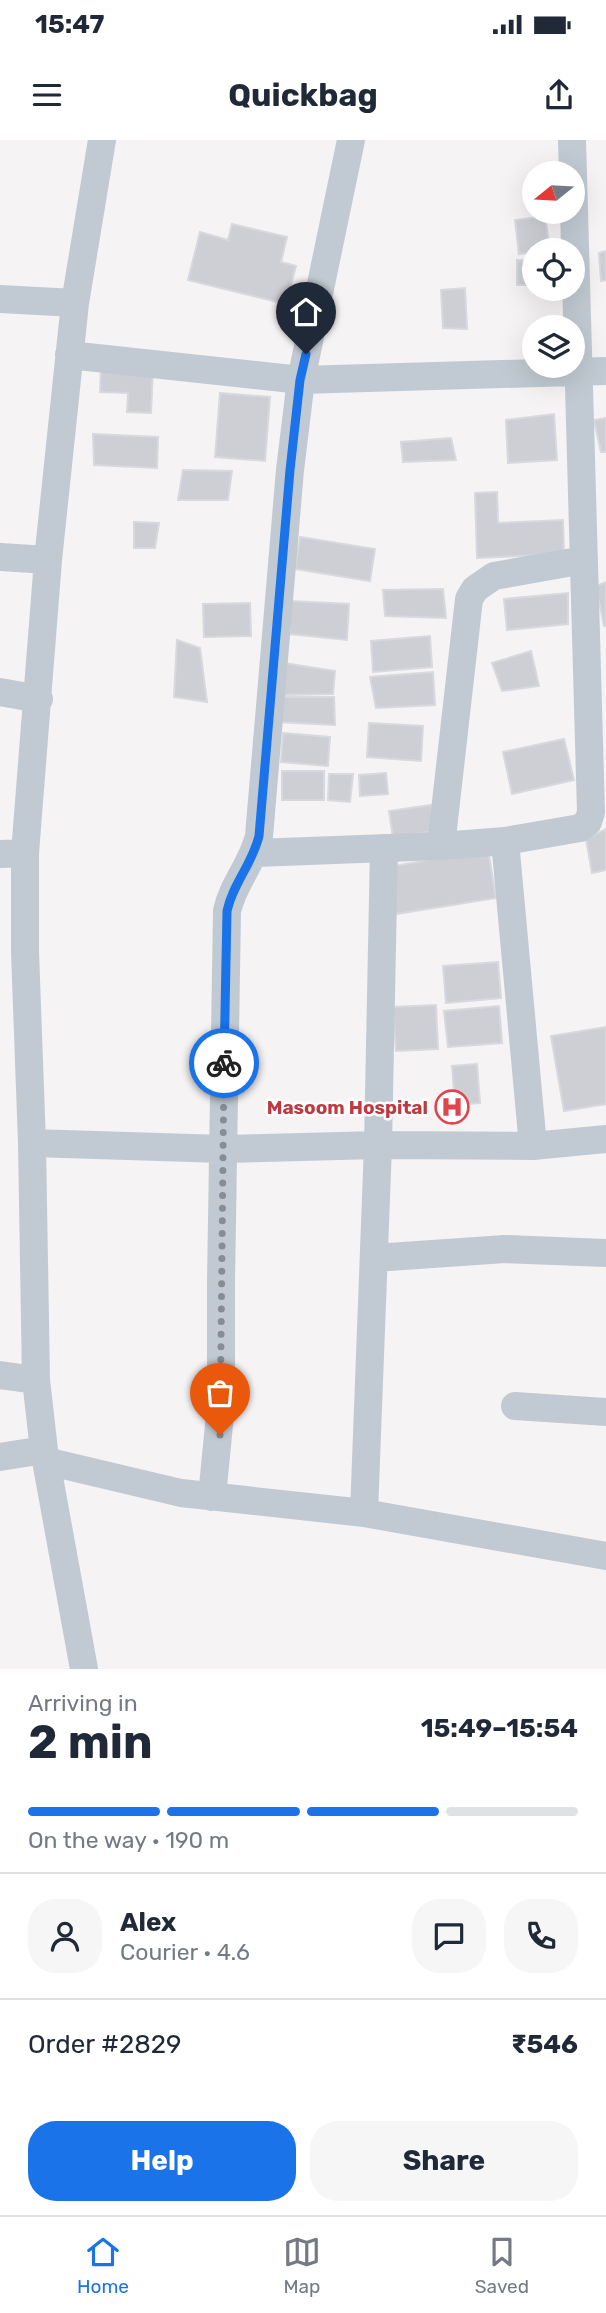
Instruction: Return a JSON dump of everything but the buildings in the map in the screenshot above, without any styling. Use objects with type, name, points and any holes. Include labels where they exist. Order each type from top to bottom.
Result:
[{"type":"street","points":[[85,1669],[45,1455],[36,1380],[32,1143],[12,954],[13,854],[39,699],[48,560],[75,303],[102,140]]},
{"type":"street","points":[[212,1497],[221,1404],[227,911],[234,889],[255,853],[259,836],[300,380],[351,140]]},
{"type":"street","points":[[255,853],[505,841],[580,828],[588,821],[598,741],[592,566],[593,372],[572,140]]},
{"type":"street","points":[[0,299],[75,303]]},
{"type":"street","points":[[69,355],[300,380],[593,372]]},
{"type":"street","points":[[0,557],[48,560]]},
{"type":"street","points":[[441,846],[469,599],[475,589],[494,576],[592,566]]},
{"type":"street","points":[[0,692],[39,699]]},
{"type":"street","points":[[505,841],[533,1146]]},
{"type":"street","points":[[364,1513],[378,1145],[384,848]]},
{"type":"street","points":[[32,1143],[223,1149],[378,1145],[533,1146],[606,1139]]},
{"type":"street","points":[[374,1258],[505,1249],[606,1253]]},
{"type":"street","points":[[0,1375],[36,1380]]},
{"type":"street","points":[[515,1405],[606,1412]]},
{"type":"street","points":[[0,1457],[45,1455],[181,1493],[364,1513],[606,1556]]},
{"type":"way so far","points":[[220,1435],[224,1063]]},
{"type":"place","name":"Masoom Hospital","points":[[452,1107]]},
{"type":"route","points":[[224,1063],[227,911],[234,889],[255,853],[259,836],[290,470],[300,380],[306,354]]}]
